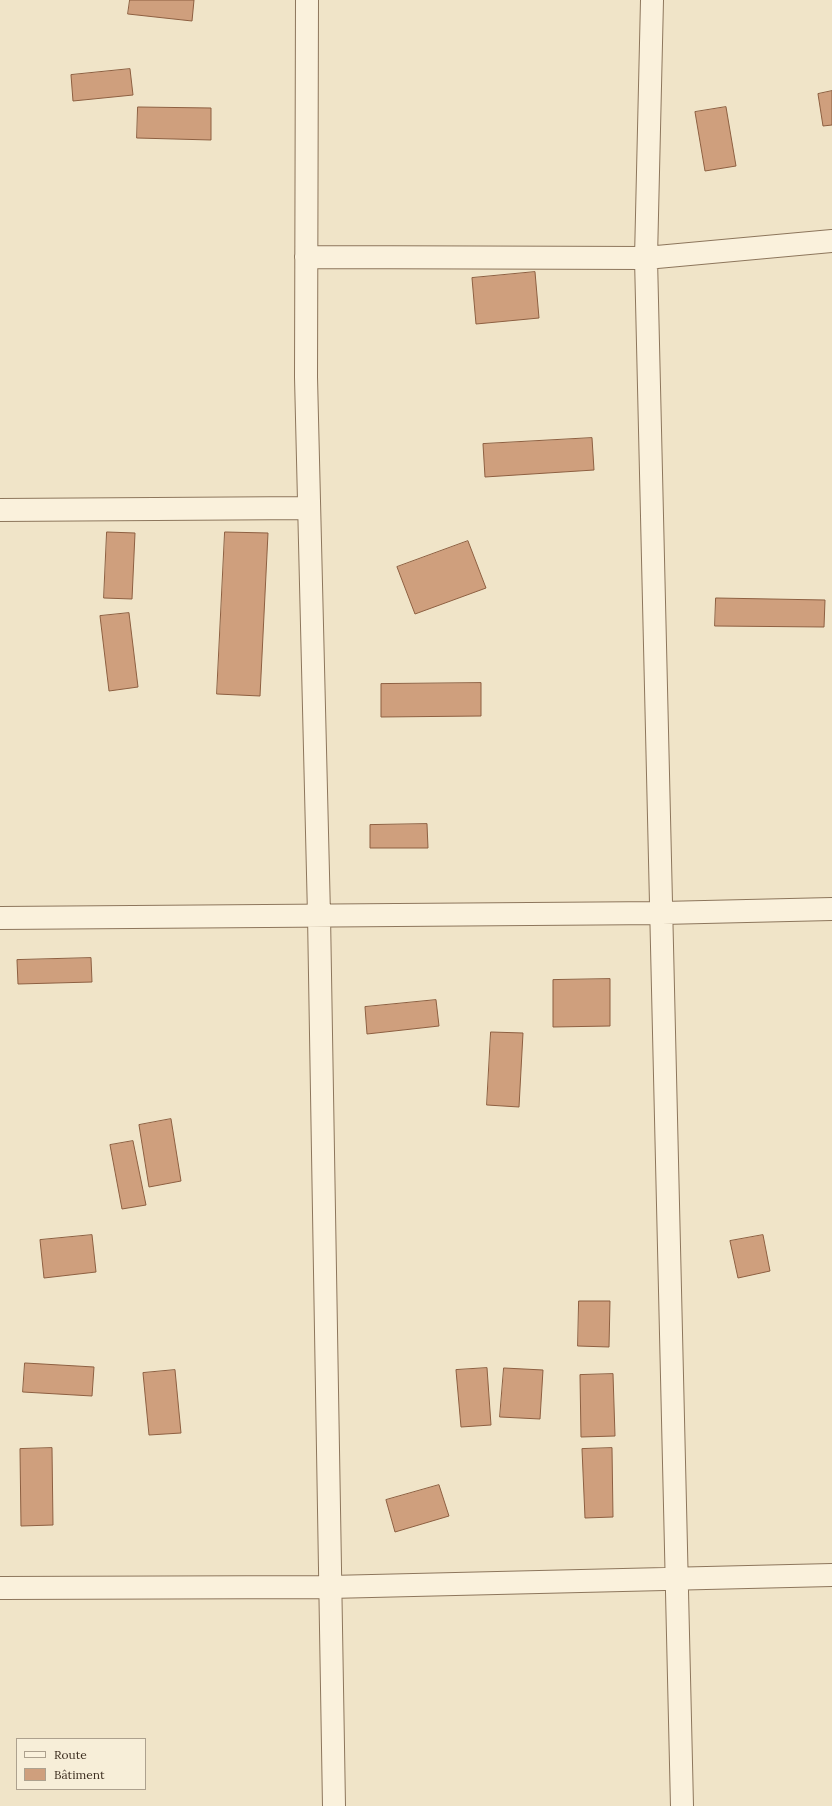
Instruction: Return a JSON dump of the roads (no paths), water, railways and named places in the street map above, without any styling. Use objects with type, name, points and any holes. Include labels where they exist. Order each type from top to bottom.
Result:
[{"type":"street","points":[[307,0],[306,257],[309,508],[334,1806]]},
{"type":"street","points":[[652,0],[646,258],[682,1806]]},
{"type":"street","points":[[306,257],[646,258],[832,241]]},
{"type":"street","points":[[0,510],[309,508]]},
{"type":"street","points":[[0,918],[662,913],[832,909]]},
{"type":"street","points":[[0,1588],[330,1587],[832,1575]]}]
